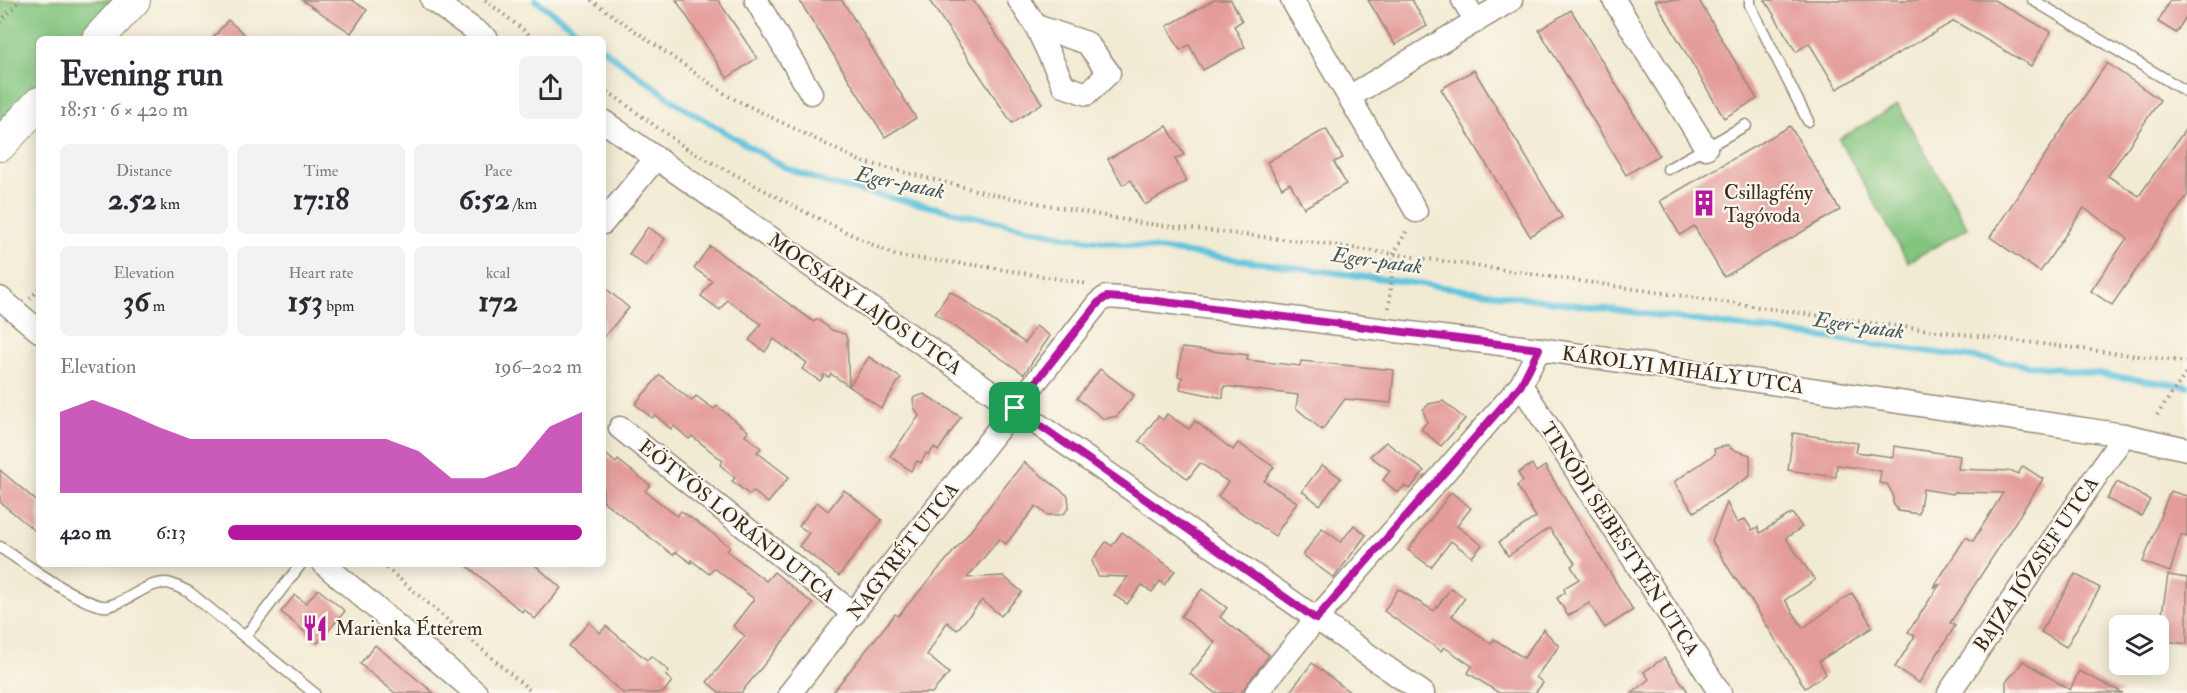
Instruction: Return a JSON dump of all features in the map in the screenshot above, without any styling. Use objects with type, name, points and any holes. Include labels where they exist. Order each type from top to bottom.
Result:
[{"type":"street","points":[[101,36],[134,0]]},
{"type":"street","points":[[432,0],[483,36]]},
{"type":"street","points":[[756,0],[811,93]]},
{"type":"street","points":[[1019,0],[1036,26]]},
{"type":"street","points":[[1292,0],[1416,211]]},
{"type":"street","points":[[1463,0],[1476,21]]},
{"type":"street","points":[[1349,97],[1512,0]]},
{"type":"street","points":[[1614,0],[1706,148]]},
{"type":"street","points":[[0,145],[36,106]]},
{"type":"street","name":"MOCSÁRY LAJOS UTCA","points":[[606,123],[1423,693]]},
{"type":"street","points":[[606,219],[656,158]]},
{"type":"street","points":[[1015,408],[1098,303],[1106,297]]},
{"type":"street","name":"KÁROLYI MIHÁLY UTCA","points":[[1106,297],[1149,300],[1539,349],[2124,435],[2187,449]]},
{"type":"street","points":[[0,298],[36,328]]},
{"type":"street","points":[[1256,693],[1316,619],[1521,385],[1539,349]]},
{"type":"street","name":"TINÓDI SEBESTYÉN UTCA","points":[[1521,385],[1720,693]]},
{"type":"street","name":"NAGYRÉT UTCA","points":[[790,693],[1015,408]]},
{"type":"street","name":"EÖTVÖS LORÁND UTCA","points":[[620,428],[854,614]]},
{"type":"street","name":"BAJZA JÓZSEF UTCA","points":[[1949,693],[2124,435]]},
{"type":"street","points":[[328,567],[476,693]]},
{"type":"lane","points":[[1750,0],[1750,5],[1808,121]]},
{"type":"lane","points":[[2033,0],[2187,92]]},
{"type":"lane","points":[[1668,169],[1746,125]]},
{"type":"lane","points":[[0,547],[87,602],[106,607],[127,599],[148,586],[169,583],[189,592],[314,693]]},
{"type":"lane","points":[[245,637],[299,567]]},
{"type":"path","points":[[0,22],[20,0]]},
{"type":"path","points":[[485,0],[531,36]]},
{"type":"path","points":[[591,0],[728,96],[860,161],[991,194],[1141,224],[1325,244],[1848,320],[2187,362]]},
{"type":"path","points":[[606,90],[687,149],[807,213],[896,256],[975,265],[1096,285],[1106,297]]},
{"type":"path","points":[[1389,308],[1394,254],[1416,211]]},
{"type":"path","points":[[2157,415],[2187,372]]},
{"type":"path","points":[[386,567],[533,693]]},
{"type":"green space","points":[[0,0],[113,0],[80,36],[36,36],[36,83],[0,122]]},
{"type":"green space","points":[[1898,105],[1968,228],[1908,262],[1839,139]]},
{"type":"building","points":[[302,0],[352,0],[367,10],[351,33]]},
{"type":"building","points":[[676,0],[718,0],[757,58],[727,78]]},
{"type":"building","points":[[799,0],[842,0],[916,118],[885,137]]},
{"type":"building","points":[[929,0],[973,0],[1042,103],[1012,123]]},
{"type":"building","points":[[1214,0],[1231,0],[1242,21],[1234,26],[1245,47],[1203,70],[1189,45],[1180,50],[1167,26]]},
{"type":"building","points":[[1368,0],[1412,0],[1427,26],[1395,45]]},
{"type":"building","points":[[1655,0],[1699,0],[1757,99],[1724,118]]},
{"type":"building","points":[[1765,0],[1994,0],[2051,32],[2031,66],[1954,21],[1837,89],[1809,43],[1796,52]]},
{"type":"building","points":[[2170,0],[2187,0],[2187,15],[2176,33],[2158,22]]},
{"type":"building","points":[[1571,10],[1659,155],[1626,175],[1539,30]]},
{"type":"building","points":[[228,20],[247,36],[215,36]]},
{"type":"building","points":[[2107,63],[2160,100],[2108,176],[2139,196],[2187,127],[2187,196],[2112,305],[2091,291],[2127,238],[2084,208],[2040,272],[1990,237]]},
{"type":"building","points":[[1474,70],[1562,217],[1530,236],[1441,89]]},
{"type":"building","points":[[1167,126],[1184,155],[1175,159],[1187,181],[1145,205],[1131,180],[1123,185],[1108,159]]},
{"type":"building","name":"Csillagfény Tagóvoda","points":[[1790,126],[1840,210],[1724,277],[1694,226],[1680,235],[1660,201]]},
{"type":"building","points":[[1326,129],[1343,158],[1334,162],[1346,184],[1304,208],[1290,183],[1282,188],[1267,162]]},
{"type":"building","points":[[648,227],[665,239],[646,266],[629,254]]},
{"type":"building","points":[[710,246],[814,322],[817,319],[832,330],[845,334],[849,386],[831,374],[829,377],[824,375],[820,381],[802,369],[807,363],[774,339],[765,352],[749,340],[761,324],[727,300],[720,310],[701,296],[712,281],[694,268]]},
{"type":"building","points":[[606,289],[629,308],[606,335]]},
{"type":"building","points":[[950,291],[1025,343],[1036,326],[1050,336],[1024,374],[935,313]]},
{"type":"building","points":[[1182,348],[1248,355],[1247,360],[1300,366],[1301,361],[1394,370],[1391,403],[1345,399],[1322,430],[1296,408],[1298,395],[1224,386],[1223,398],[1180,389],[1182,377],[1178,376]]},
{"type":"building","points":[[869,357],[901,378],[881,408],[849,386]]},
{"type":"building","points":[[1100,369],[1134,395],[1117,416],[1104,419],[1077,398]]},
{"type":"building","points":[[660,375],[692,401],[696,396],[714,409],[717,406],[748,431],[745,435],[761,448],[757,452],[789,477],[768,503],[753,491],[750,495],[732,481],[735,478],[720,465],[723,461],[692,436],[689,439],[674,426],[671,429],[655,415],[652,418],[635,404]]},
{"type":"building","points":[[924,394],[961,417],[938,451],[934,447],[929,455],[926,453],[921,463],[917,461],[911,471],[890,456],[919,416],[914,407],[913,398]]},
{"type":"building","points":[[1443,401],[1465,419],[1441,446],[1421,429],[1427,422],[1423,410],[1429,404]]},
{"type":"building","points":[[1167,414],[1189,429],[1195,421],[1233,450],[1238,443],[1274,467],[1264,481],[1297,502],[1275,536],[1218,496],[1228,482],[1200,463],[1188,479],[1139,441],[1158,416],[1163,420]]},
{"type":"building","points":[[1793,433],[1858,443],[1856,452],[1893,457],[1894,446],[1960,456],[1958,469],[2012,471],[2018,474],[2023,466],[2043,479],[1950,623],[1955,626],[1919,683],[1895,667],[1915,636],[1908,632],[1940,584],[1933,588],[1966,537],[1973,541],[2003,493],[1954,492],[1953,494],[1923,489],[1919,514],[1898,511],[1887,484],[1879,483],[1881,471],[1837,465],[1836,477],[1788,470]]},
{"type":"building","points":[[1386,442],[1424,471],[1410,489],[1404,486],[1398,493],[1383,480],[1390,471],[1370,456]]},
{"type":"building","points":[[1729,445],[1731,449],[1750,455],[1750,476],[1694,512],[1674,482],[1715,454],[1714,449]]},
{"type":"building","points":[[606,455],[616,463],[618,460],[650,485],[645,491],[677,516],[681,511],[712,533],[730,547],[727,551],[766,581],[774,572],[813,604],[741,693],[720,693],[707,682],[745,636],[733,626],[754,599],[714,568],[709,574],[676,552],[673,555],[606,503]]},
{"type":"building","points":[[1024,462],[1068,496],[1069,506],[1065,513],[1047,515],[1036,506],[1006,544],[999,539],[967,578],[1003,576],[1022,592],[1001,616],[982,600],[957,630],[947,622],[927,655],[949,673],[932,693],[832,693],[895,614],[898,616],[961,543]]},
{"type":"building","points":[[1532,464],[1536,472],[1545,466],[1633,610],[1605,628],[1589,603],[1568,616],[1557,598],[1565,593],[1564,588],[1579,579],[1571,566],[1575,563],[1549,528],[1508,556],[1499,542],[1536,517],[1517,486],[1523,481],[1518,473]]},
{"type":"building","points":[[1322,465],[1341,478],[1320,505],[1302,491]]},
{"type":"building","points":[[0,470],[36,500],[36,532],[0,502]]},
{"type":"building","points":[[2117,482],[2150,500],[2141,516],[2107,499]]},
{"type":"building","points":[[844,490],[882,520],[839,576],[799,546],[809,533],[799,526],[817,502],[828,511]]},
{"type":"building","points":[[2170,491],[2187,496],[2187,537],[2181,535],[2170,572],[2143,562]]},
{"type":"building","points":[[1451,492],[1471,508],[1457,526],[1482,545],[1472,557],[1451,541],[1431,567],[1408,550]]},
{"type":"building","points":[[1727,503],[1737,523],[1745,519],[1752,530],[1758,527],[1760,533],[1792,513],[1802,527],[1786,538],[1815,580],[1785,600],[1803,628],[1852,593],[1873,627],[1819,661],[1826,674],[1805,688],[1712,541]]},
{"type":"building","points":[[1354,525],[1366,535],[1334,578],[1303,555],[1322,528],[1341,542]]},
{"type":"building","points":[[1122,532],[1175,571],[1164,585],[1160,581],[1152,592],[1142,585],[1127,604],[1114,595],[1128,577],[1098,576],[1092,561],[1106,542],[1112,546]]},
{"type":"building","points":[[469,567],[537,567],[561,588],[535,619],[524,609],[522,612]]},
{"type":"building","points":[[2075,574],[2100,588],[2066,647],[2041,632]]},
{"type":"building","points":[[2168,575],[2187,578],[2187,644],[2169,642],[2169,615],[2162,615]]},
{"type":"building","points":[[1451,588],[1465,598],[1452,616],[1491,644],[1494,639],[1524,658],[1543,629],[1559,646],[1536,677],[1543,683],[1535,693],[1499,693],[1468,673],[1472,666],[1444,647],[1441,651],[1384,611],[1398,589],[1434,611]]},
{"type":"building","name":"Marienka Étterem","points":[[318,589],[345,611],[318,643],[281,612],[295,595],[306,603]]},
{"type":"building","points":[[1202,589],[1227,608],[1220,617],[1269,655],[1241,693],[1215,693],[1190,674],[1215,642],[1181,616]]},
{"type":"building","points":[[589,622],[600,633],[606,626],[647,660],[651,656],[669,671],[666,676],[672,681],[663,693],[623,693],[568,646]]},
{"type":"building","points":[[375,645],[434,693],[395,693],[360,664]]},
{"type":"building","points":[[1664,658],[1689,693],[1632,693],[1649,679],[1644,672]]},
{"type":"building","points":[[2023,661],[2070,690],[2079,671],[2123,693],[2006,693],[2006,681]]},
{"type":"building","points":[[1312,663],[1351,693],[1289,693]]},
{"type":"waterway","name":"Eger-patak","points":[[535,0],[585,36]]},
{"type":"waterway","name":"Eger-patak","points":[[606,51],[679,105],[784,167],[829,184],[1067,237],[2187,386]]},
{"type":"place","name":"Csillagfény Tagóvoda","points":[[1704,203]]},
{"type":"place","name":"Marienka Étterem","points":[[315,628]]},
{"type":"route","points":[[1106,297],[1149,300],[1539,349],[1521,385],[1316,619],[1015,408],[1098,303],[1106,297]]}]
